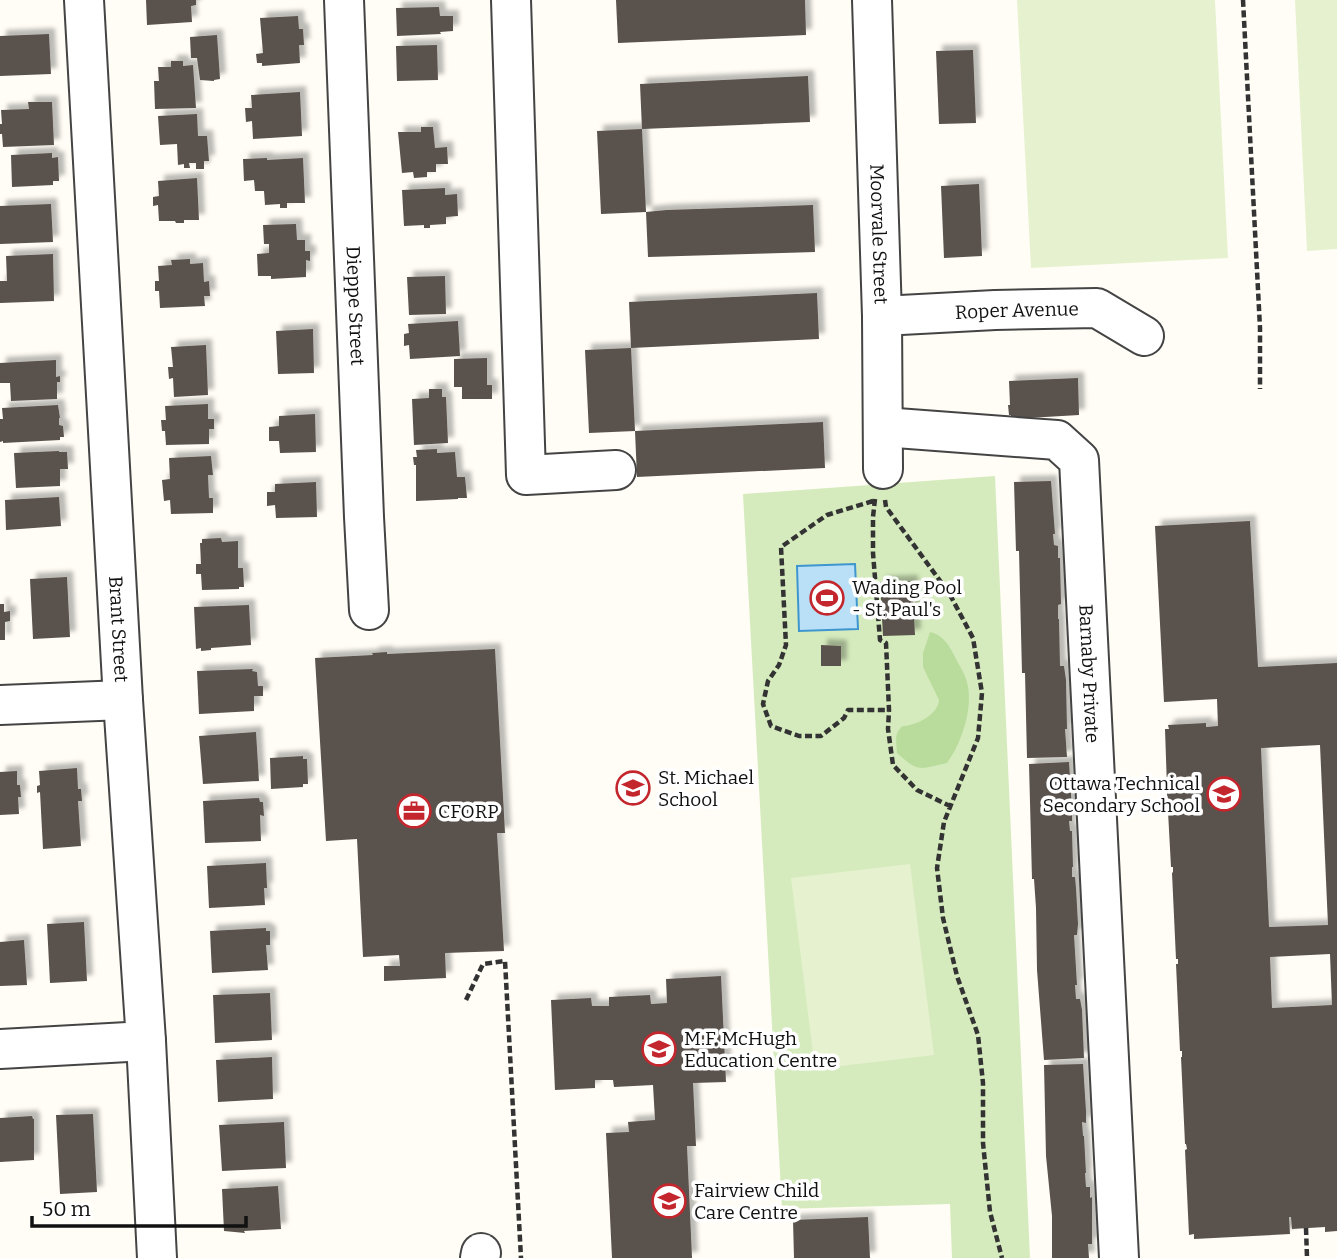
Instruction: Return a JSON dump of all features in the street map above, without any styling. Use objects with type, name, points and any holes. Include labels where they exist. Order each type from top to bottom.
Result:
[{"type":"street","name":"Brant Street","points":[[84,0],[157,1258]]},
{"type":"street","name":"Dieppe Street","points":[[344,0],[369,610]]},
{"type":"street","points":[[511,0],[526,475],[616,470]]},
{"type":"street","name":"Moorvale Street","points":[[872,0],[882,316],[883,428],[880,486]]},
{"type":"street","name":"Roper Avenue","points":[[882,316],[1097,308],[1144,335]]},
{"type":"street","name":"Barnaby Private","points":[[883,428],[1057,440],[1079,460],[1119,1258]]},
{"type":"street","points":[[0,705],[123,700]]},
{"type":"street","points":[[0,1049],[146,1041]]},
{"type":"path","points":[[1243,0],[1260,328],[1260,389]]},
{"type":"path","points":[[880,486],[827,515],[780,547],[786,645],[779,664],[768,681],[763,704],[771,726],[799,736],[821,736],[844,718],[848,710],[889,710]]},
{"type":"path","points":[[880,486],[875,580],[880,640],[886,643],[888,729],[893,765],[917,790],[950,806]]},
{"type":"path","points":[[880,486],[886,507],[949,593],[973,638],[982,693],[978,738],[944,822],[937,868],[943,918],[957,976],[978,1035],[983,1083],[983,1143],[990,1212],[1002,1258]]},
{"type":"path","points":[[466,1000],[483,964],[505,961],[521,1258]]},
{"type":"path","points":[[1306,1228],[1307,1258]]},
{"type":"green space","points":[[1017,0],[1215,0],[1228,258],[1031,268]]},
{"type":"green space","points":[[1295,0],[1337,0],[1337,249],[1307,251]]},
{"type":"green space","points":[[995,476],[1030,1258],[952,1258],[950,1204],[782,1209],[743,494]]},
{"type":"green space","points":[[930,632],[943,639],[951,650],[965,676],[969,700],[962,734],[947,763],[920,768],[910,764],[897,753],[896,738],[902,727],[924,719],[933,713],[938,705],[939,700],[923,667],[923,653]]},
{"type":"green space","points":[[910,864],[934,1055],[815,1069],[791,878]]},
{"type":"water","name":"Wading Pool - St. Paul's","points":[[855,564],[858,629],[799,631],[797,566]]},
{"type":"building","points":[[146,0],[196,0],[196,5],[191,6],[192,22],[147,25]]},
{"type":"building","points":[[616,0],[805,0],[806,35],[618,43]]},
{"type":"building","points":[[439,7],[440,16],[453,16],[453,31],[397,36],[396,8]]},
{"type":"building","points":[[298,16],[299,29],[303,29],[304,45],[299,45],[300,63],[262,66],[262,63],[257,63],[256,54],[263,53],[260,18]]},
{"type":"building","points":[[49,34],[51,74],[0,76],[0,36]]},
{"type":"building","points":[[217,35],[220,79],[200,80],[197,58],[191,58],[190,37]]},
{"type":"building","points":[[437,45],[438,80],[397,81],[396,46]]},
{"type":"building","points":[[973,50],[976,123],[939,124],[936,51]]},
{"type":"building","points":[[171,61],[183,61],[183,66],[193,65],[196,108],[155,109],[154,81],[159,81],[158,67],[171,67]]},
{"type":"building","points":[[808,76],[810,122],[642,129],[640,84]]},
{"type":"building","points":[[300,92],[302,136],[253,139],[252,121],[246,122],[245,108],[252,108],[251,95]]},
{"type":"building","points":[[28,102],[52,102],[54,145],[3,147],[0,134],[1,110],[29,109]]},
{"type":"building","points":[[197,114],[198,136],[207,136],[209,161],[204,161],[204,169],[196,169],[196,163],[189,163],[190,168],[184,168],[184,164],[178,165],[177,144],[160,145],[158,116]]},
{"type":"building","points":[[421,127],[433,127],[435,148],[447,147],[448,164],[436,164],[436,172],[427,172],[427,177],[414,178],[413,172],[402,173],[398,132],[421,132]]},
{"type":"building","points":[[642,129],[646,212],[601,214],[597,131]]},
{"type":"building","points":[[52,153],[52,158],[58,157],[59,181],[53,181],[53,185],[12,187],[11,155]]},
{"type":"building","points":[[303,158],[305,203],[287,203],[287,208],[280,208],[280,204],[265,205],[264,191],[255,191],[254,180],[244,181],[243,159]]},
{"type":"building","points":[[197,178],[199,220],[184,220],[184,223],[159,221],[158,205],[153,206],[153,197],[159,196],[158,181]]},
{"type":"building","points":[[979,184],[982,256],[944,258],[941,186]]},
{"type":"building","points":[[445,188],[445,195],[457,194],[458,216],[446,217],[446,224],[430,225],[430,228],[424,228],[424,225],[404,226],[402,190]]},
{"type":"building","points":[[51,204],[53,242],[0,244],[0,206]]},
{"type":"building","points":[[813,205],[815,252],[648,257],[646,212]]},
{"type":"building","points":[[296,224],[297,240],[305,240],[305,251],[310,251],[310,261],[306,260],[306,277],[271,279],[271,276],[258,276],[257,254],[269,253],[269,244],[264,244],[263,225]]},
{"type":"building","points":[[53,254],[54,301],[0,303],[0,281],[7,281],[6,256]]},
{"type":"building","points":[[190,259],[190,264],[203,263],[204,282],[209,281],[210,296],[204,296],[205,306],[160,308],[159,291],[155,291],[155,281],[159,281],[158,266],[172,265],[171,260]]},
{"type":"building","points":[[445,276],[446,314],[409,315],[407,277]]},
{"type":"building","points":[[817,293],[819,339],[631,348],[629,302]]},
{"type":"building","points":[[458,321],[460,356],[410,359],[409,345],[404,346],[404,334],[409,333],[408,324]]},
{"type":"building","points":[[313,329],[314,373],[278,374],[276,331]]},
{"type":"building","points":[[206,345],[208,395],[174,397],[173,378],[169,379],[168,367],[173,367],[171,347]]},
{"type":"building","points":[[631,348],[635,431],[589,433],[585,350]]},
{"type":"building","points":[[487,358],[487,385],[492,385],[492,399],[462,399],[462,387],[454,387],[454,359]]},
{"type":"building","points":[[56,360],[56,377],[60,376],[60,382],[57,382],[57,399],[11,401],[10,383],[0,383],[0,363]]},
{"type":"building","points":[[1078,378],[1079,415],[1011,419],[1008,405],[1009,381]]},
{"type":"building","points":[[429,389],[442,389],[442,397],[446,397],[448,443],[414,445],[412,399],[429,398]]},
{"type":"building","points":[[208,404],[208,419],[214,419],[214,429],[209,429],[209,444],[166,445],[161,420],[166,420],[165,406]]},
{"type":"building","points":[[58,405],[59,425],[63,426],[64,437],[60,437],[60,440],[0,442],[2,408]]},
{"type":"building","points":[[315,414],[316,452],[280,453],[279,441],[269,441],[269,427],[279,426],[279,416]]},
{"type":"building","points":[[823,422],[825,468],[637,477],[635,431]]},
{"type":"building","points":[[437,449],[437,453],[455,452],[457,477],[465,477],[467,498],[416,501],[416,465],[413,457],[417,457],[416,450]]},
{"type":"building","points":[[67,452],[68,469],[60,469],[60,486],[16,488],[14,453]]},
{"type":"building","points":[[211,456],[213,475],[208,475],[213,513],[171,514],[170,500],[164,501],[162,480],[170,479],[169,458]]},
{"type":"building","points":[[1051,481],[1054,545],[1058,546],[1060,558],[1061,604],[1058,605],[1058,619],[1060,666],[1064,666],[1066,680],[1067,757],[1027,758],[1014,482]]},
{"type":"building","points":[[316,482],[317,517],[276,518],[275,505],[267,506],[267,492],[275,492],[275,484]]},
{"type":"building","points":[[59,497],[61,526],[6,530],[5,500]]},
{"type":"building","points":[[1250,521],[1258,667],[1337,663],[1337,1231],[1325,1232],[1325,1227],[1292,1229],[1289,1217],[1290,1234],[1194,1239],[1194,1234],[1189,1235],[1165,729],[1169,729],[1168,725],[1206,723],[1206,727],[1218,726],[1217,699],[1164,702],[1155,526]],"holes":[[[1320,745],[1328,925],[1269,927],[1261,748]],[[1330,954],[1332,1005],[1272,1008],[1270,957]]]},
{"type":"building","points":[[221,538],[222,542],[238,541],[238,568],[243,568],[244,587],[202,590],[201,574],[196,574],[196,564],[201,564],[200,543],[202,539]]},
{"type":"building","points":[[67,577],[70,637],[33,639],[30,579]]},
{"type":"building","points":[[912,581],[915,635],[883,636],[880,582]]},
{"type":"building","points":[[0,604],[4,604],[4,612],[10,611],[10,621],[5,622],[5,640],[0,640]]},
{"type":"building","points":[[249,605],[251,645],[201,651],[201,648],[196,649],[194,607]]},
{"type":"building","points":[[821,645],[841,646],[841,666],[821,666]]},
{"type":"building","name":"CFORP","points":[[495,649],[505,833],[497,833],[504,951],[445,953],[446,978],[384,981],[384,966],[400,966],[399,955],[363,957],[357,839],[326,841],[315,658],[387,652]]},
{"type":"building","points":[[253,669],[252,671],[257,672],[258,686],[263,686],[263,696],[254,696],[254,711],[199,714],[197,671]]},
{"type":"building","points":[[256,732],[259,781],[203,784],[199,736]]},
{"type":"building","points":[[303,756],[303,759],[307,759],[308,784],[303,784],[303,787],[271,789],[270,758]]},
{"type":"building","points":[[1069,762],[1072,877],[1075,877],[1078,924],[1077,935],[1074,935],[1075,985],[1076,999],[1080,999],[1082,1010],[1084,1058],[1044,1060],[1032,879],[1029,764]]},
{"type":"building","points":[[77,768],[78,789],[81,789],[82,801],[78,801],[81,846],[43,849],[40,792],[37,793],[37,786],[40,785],[39,771]]},
{"type":"building","points":[[17,771],[17,785],[20,785],[21,797],[18,797],[19,814],[0,815],[0,772]]},
{"type":"building","points":[[259,798],[260,802],[263,802],[264,816],[260,815],[261,841],[205,843],[203,801]]},
{"type":"building","points":[[266,863],[265,905],[209,908],[207,866]]},
{"type":"building","points":[[84,922],[87,981],[50,983],[47,924]]},
{"type":"building","points":[[266,928],[266,931],[270,931],[270,945],[266,945],[268,970],[212,973],[210,931]]},
{"type":"building","points":[[24,940],[27,985],[0,986],[0,942]]},
{"type":"building","points":[[721,976],[726,1082],[693,1083],[696,1146],[687,1146],[692,1258],[612,1258],[606,1133],[629,1132],[628,1122],[655,1120],[653,1085],[614,1087],[613,1080],[595,1080],[595,1088],[555,1090],[551,1000],[591,998],[592,1006],[609,1006],[609,997],[650,995],[651,1004],[667,1003],[666,979]]},
{"type":"building","points":[[270,993],[272,1040],[215,1043],[213,995]]},
{"type":"building","points":[[272,1057],[273,1099],[218,1102],[216,1060]]},
{"type":"building","points":[[1083,1064],[1086,1123],[1082,1122],[1086,1187],[1090,1187],[1090,1198],[1092,1197],[1092,1244],[1088,1244],[1089,1258],[1052,1258],[1044,1065]]},
{"type":"building","points":[[93,1114],[97,1192],[60,1194],[56,1115]]},
{"type":"building","points":[[32,1116],[34,1160],[0,1162],[0,1118]]},
{"type":"building","points":[[284,1122],[286,1168],[222,1171],[219,1125]]},
{"type":"building","points":[[278,1186],[281,1229],[244,1231],[245,1233],[224,1231],[222,1189]]},
{"type":"building","points":[[868,1217],[870,1258],[794,1258],[793,1220]]},
{"type":"place","name":"Wading Pool - St. Paul's","points":[[827,598]]},
{"type":"place","name":"St. Michael School","points":[[633,788]]},
{"type":"place","name":"Ottawa Technical Secondary School","points":[[1224,794]]},
{"type":"place","name":"CFORP","points":[[414,811]]},
{"type":"place","name":"M.F. McHugh Education Centre","points":[[659,1049]]},
{"type":"place","name":"Fairview Child Care Centre","points":[[669,1201]]}]
